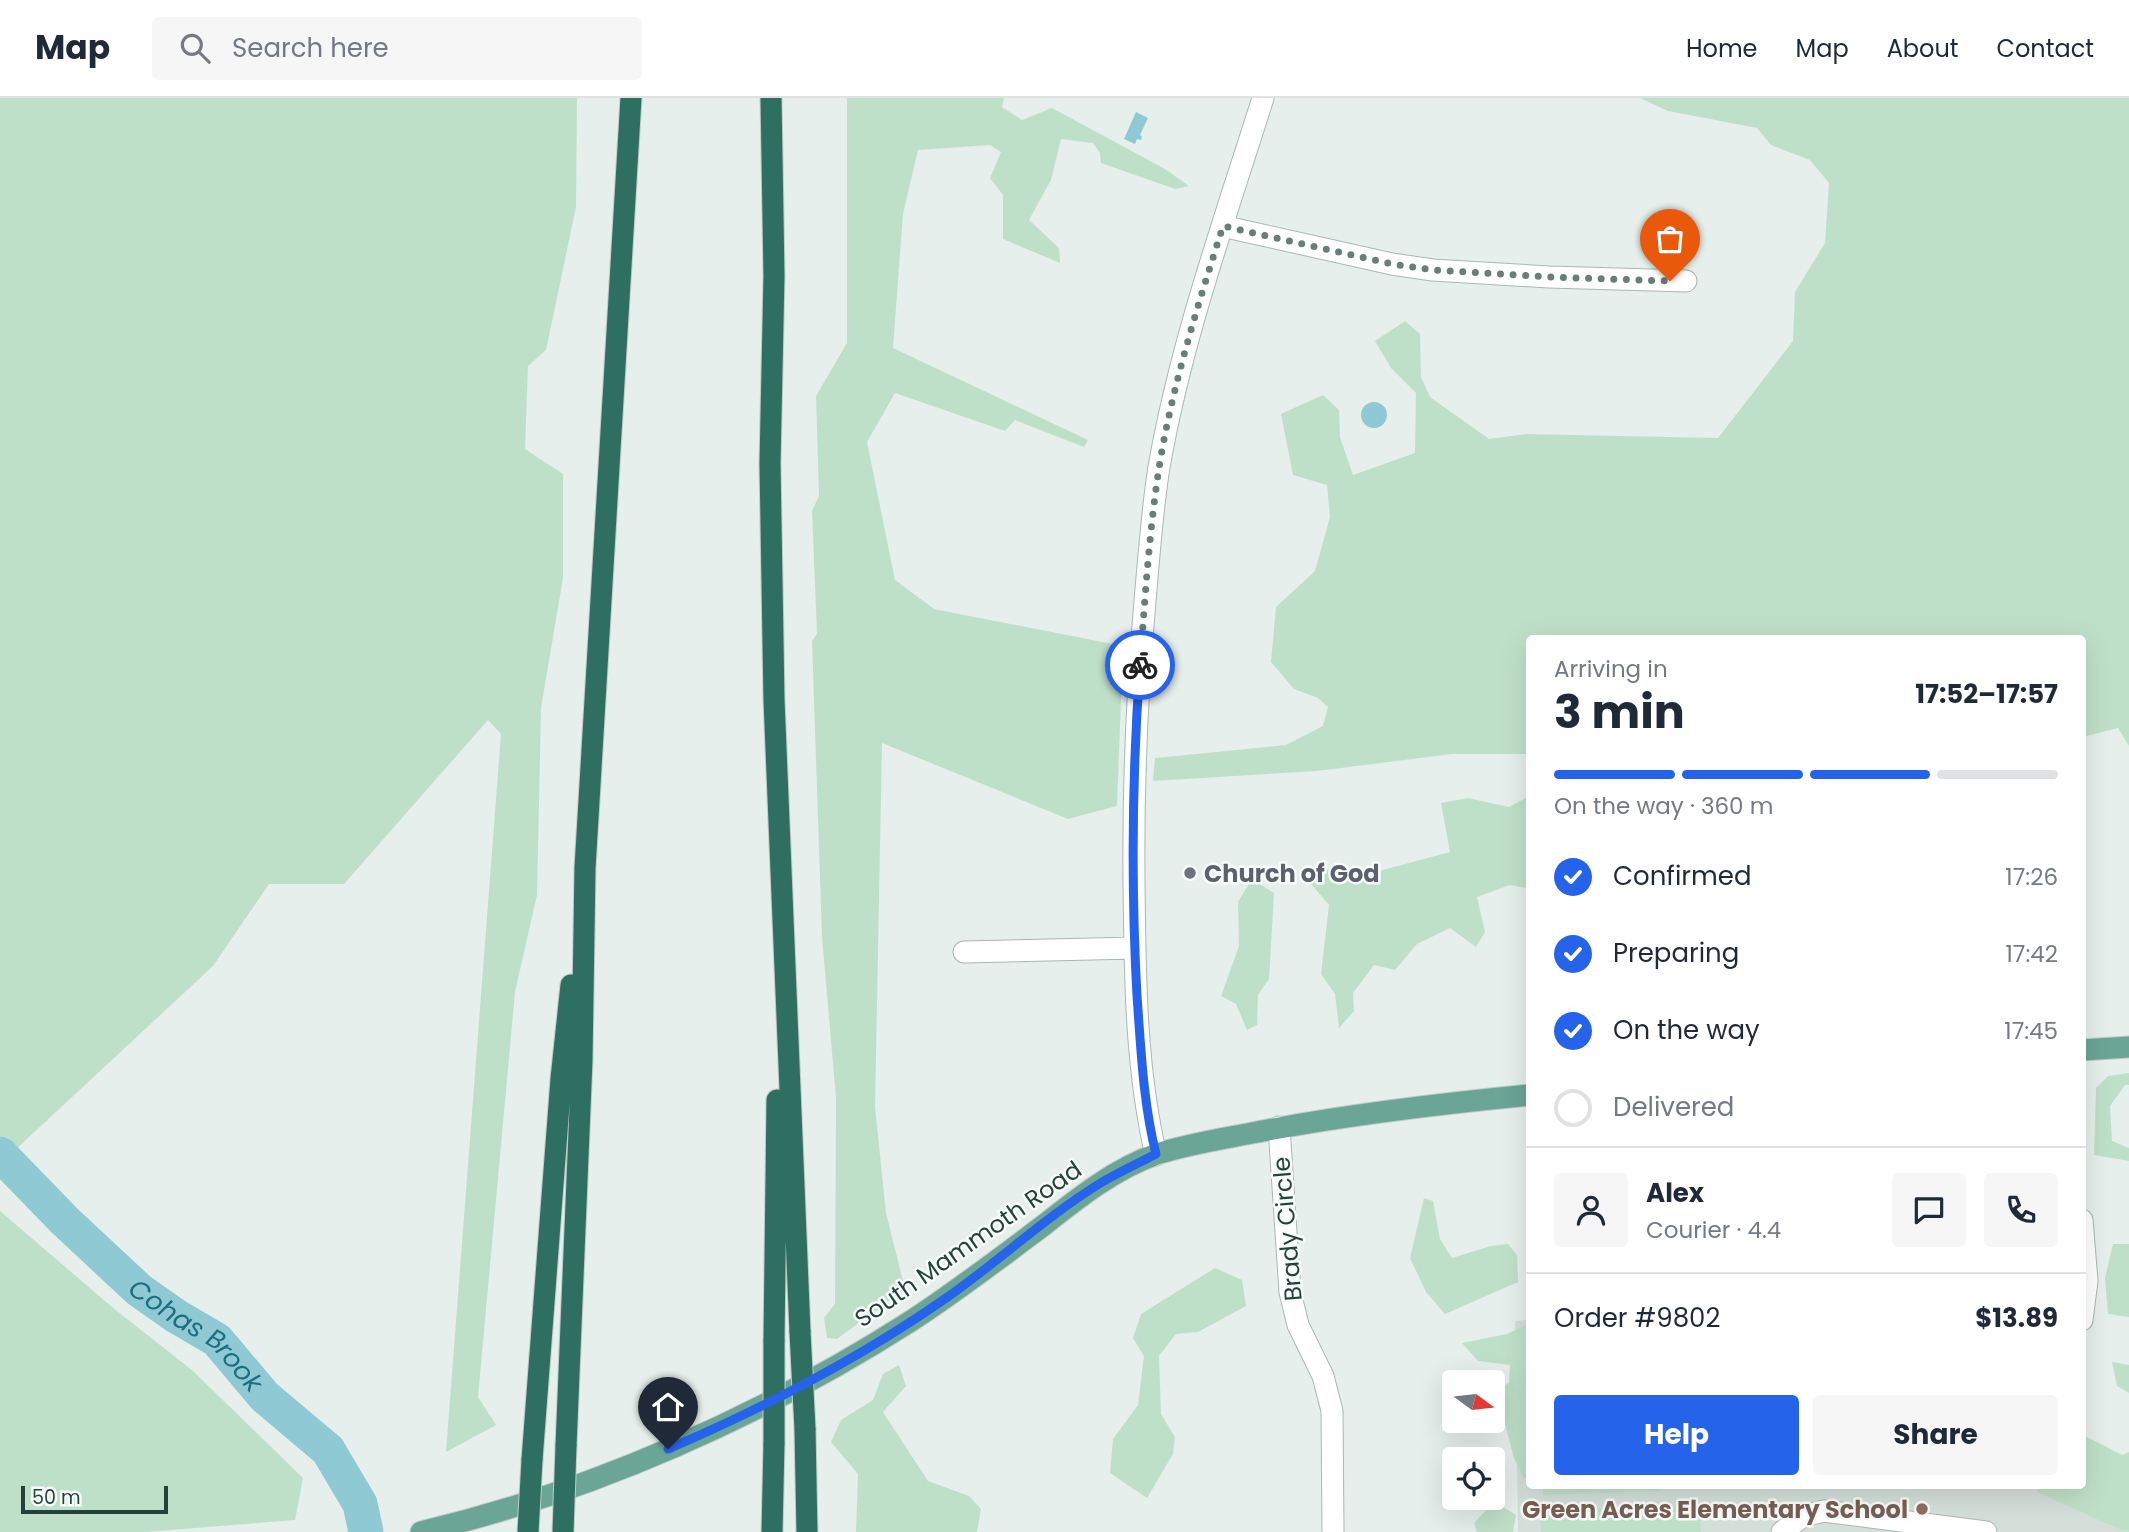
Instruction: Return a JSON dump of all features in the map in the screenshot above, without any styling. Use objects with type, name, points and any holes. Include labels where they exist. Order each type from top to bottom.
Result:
[{"type":"highway","points":[[563,1532],[582,1060],[585,868],[631,98]]},
{"type":"highway","points":[[771,98],[774,276],[770,463],[780,878],[805,1429],[807,1532]]},
{"type":"highway","points":[[528,1532],[561,1079],[585,868]]},
{"type":"highway","points":[[772,1532],[780,878]]},
{"type":"main road","points":[[2086,1050],[2129,1047]]},
{"type":"main road","name":"South Mammoth Road","points":[[421,1532],[561,1490],[668,1449],[751,1412],[910,1322],[985,1270],[1098,1185],[1156,1154],[1279,1128],[1413,1108],[1526,1095]]},
{"type":"street","points":[[1156,1154],[1147,1115],[1135,948],[1133,811],[1136,722],[1152,521],[1160,466],[1189,337],[1263,98]]},
{"type":"street","points":[[1223,226],[1392,264],[1433,270],[1562,278],[1686,281]]},
{"type":"street","points":[[964,952],[1135,948]]},
{"type":"street","name":"Brady Circle","points":[[1279,1128],[1293,1309],[1323,1376],[1332,1411],[1333,1532]]},
{"type":"street","points":[[2086,1269],[2086,1289]]},
{"type":"street","points":[[1782,1532],[1803,1516],[1824,1511],[1986,1532]]},
{"type":"shaded area","name":"Green Acres Elementary School","points":[[1526,1320],[1526,1489],[2086,1489],[2086,1485],[2129,1476],[2129,1532],[1518,1532],[1515,1321]]},
{"type":"green space","points":[[0,98],[577,98],[576,207],[546,350],[528,366],[525,449],[563,474],[563,578],[541,708],[537,895],[515,992],[478,1397],[496,1425],[446,1452],[501,734],[488,720],[344,884],[269,884],[213,966],[0,1164]]},
{"type":"green space","points":[[847,98],[1004,98],[1002,107],[1022,120],[1052,108],[1165,169],[1189,186],[1175,189],[1101,163],[1100,153],[1093,143],[1061,139],[1051,180],[1029,220],[1059,248],[1060,263],[1003,239],[1003,195],[990,178],[1001,152],[990,145],[918,150],[903,214],[893,348],[1088,440],[1084,447],[1015,420],[1005,431],[895,393],[867,442],[895,580],[934,609],[1123,646],[1117,806],[1068,819],[882,743],[875,1107],[886,1213],[905,1289],[837,1339],[827,1338],[824,1318],[835,1304],[836,1098],[822,937],[812,641],[817,634],[812,511],[819,496],[816,396],[847,343]]},
{"type":"green space","points":[[1640,98],[2129,98],[2129,746],[2118,728],[2086,736],[2086,635],[1526,635],[1526,754],[1452,754],[1317,771],[1153,781],[1155,758],[1286,745],[1323,726],[1328,707],[1318,698],[1294,689],[1271,662],[1276,607],[1315,571],[1330,517],[1327,485],[1293,475],[1281,414],[1323,395],[1339,410],[1340,437],[1353,475],[1415,453],[1416,393],[1391,368],[1375,341],[1405,321],[1420,334],[1421,377],[1430,397],[1489,439],[1526,434],[1718,438],[1793,341],[1795,292],[1825,243],[1829,183],[1810,160],[1771,145],[1757,128],[1668,111]]},
{"type":"green space","points":[[1468,798],[1509,807],[1526,798],[1526,888],[1510,885],[1477,897],[1485,932],[1476,947],[1450,928],[1417,944],[1395,970],[1374,965],[1353,993],[1354,1011],[1339,1028],[1335,994],[1321,974],[1329,905],[1311,884],[1332,866],[1357,877],[1450,852],[1441,803]]},
{"type":"green space","points":[[1252,879],[1274,893],[1269,979],[1258,995],[1257,1025],[1247,1030],[1236,1004],[1221,996],[1239,946],[1238,902]]},
{"type":"green space","points":[[2129,1073],[2129,1085],[2125,1085],[2110,1106],[2112,1141],[2129,1148],[2129,1161],[2094,1155],[2096,1088],[2108,1076]]},
{"type":"green space","points":[[1424,1198],[1433,1201],[1440,1239],[1452,1258],[1491,1246],[1508,1244],[1517,1255],[1518,1282],[1445,1314],[1426,1292],[1410,1258]]},
{"type":"green space","points":[[0,1211],[112,1307],[193,1371],[303,1478],[295,1520],[146,1532],[0,1532]]},
{"type":"green space","points":[[2113,1244],[2129,1244],[2129,1317],[2108,1314],[2105,1278]]},
{"type":"green space","points":[[1215,1268],[1242,1280],[1246,1306],[1198,1332],[1176,1334],[1159,1356],[1161,1414],[1175,1437],[1173,1454],[1147,1498],[1110,1473],[1113,1439],[1138,1405],[1144,1356],[1133,1338],[1141,1314]]},
{"type":"green space","points":[[1526,1325],[1526,1478],[1514,1458],[1505,1424],[1505,1385],[1509,1383],[1510,1365],[1478,1361],[1462,1343],[1507,1334]]},
{"type":"green space","points":[[2112,1362],[2129,1365],[2129,1393],[2117,1386]]},
{"type":"green space","points":[[899,1365],[906,1386],[883,1412],[928,1481],[969,1496],[981,1509],[977,1532],[856,1532],[858,1474],[831,1442],[841,1420],[873,1400],[883,1374]]},
{"type":"green space","points":[[2086,1437],[2122,1455],[2129,1452],[2129,1531],[2121,1530],[2039,1493],[2037,1489],[2086,1489]]},
{"type":"green space","points":[[1543,1489],[1664,1489],[1660,1491],[1543,1495]]},
{"type":"green space","points":[[1700,1505],[1701,1532],[1541,1532],[1540,1510]]},
{"type":"green space","points":[[1505,1508],[1516,1515],[1513,1532],[1477,1532],[1474,1523],[1486,1510]]},
{"type":"water","points":[[1136,112],[1148,118],[1140,135],[1141,140],[1137,139],[1135,144],[1124,139]]},
{"type":"water","points":[[1374,402],[1383,406],[1387,415],[1383,424],[1374,428],[1365,424],[1361,415],[1365,406]]},
{"type":"waterway","name":"Cohas Brook","points":[[0,1154],[65,1221],[139,1290],[217,1340],[265,1397],[328,1450],[360,1504],[366,1532]]},
{"type":"way so far","points":[[1140,665],[1152,521],[1160,466],[1189,337],[1223,226],[1392,264],[1433,270],[1670,281]]},
{"type":"place","name":"Church of God","points":[[1190,873]]},
{"type":"place","name":"Green Acres Elementary School","points":[[1922,1509]]},
{"type":"route","points":[[668,1449],[751,1412],[910,1322],[985,1270],[1098,1185],[1156,1154],[1147,1115],[1135,948],[1133,811],[1140,665]]}]
